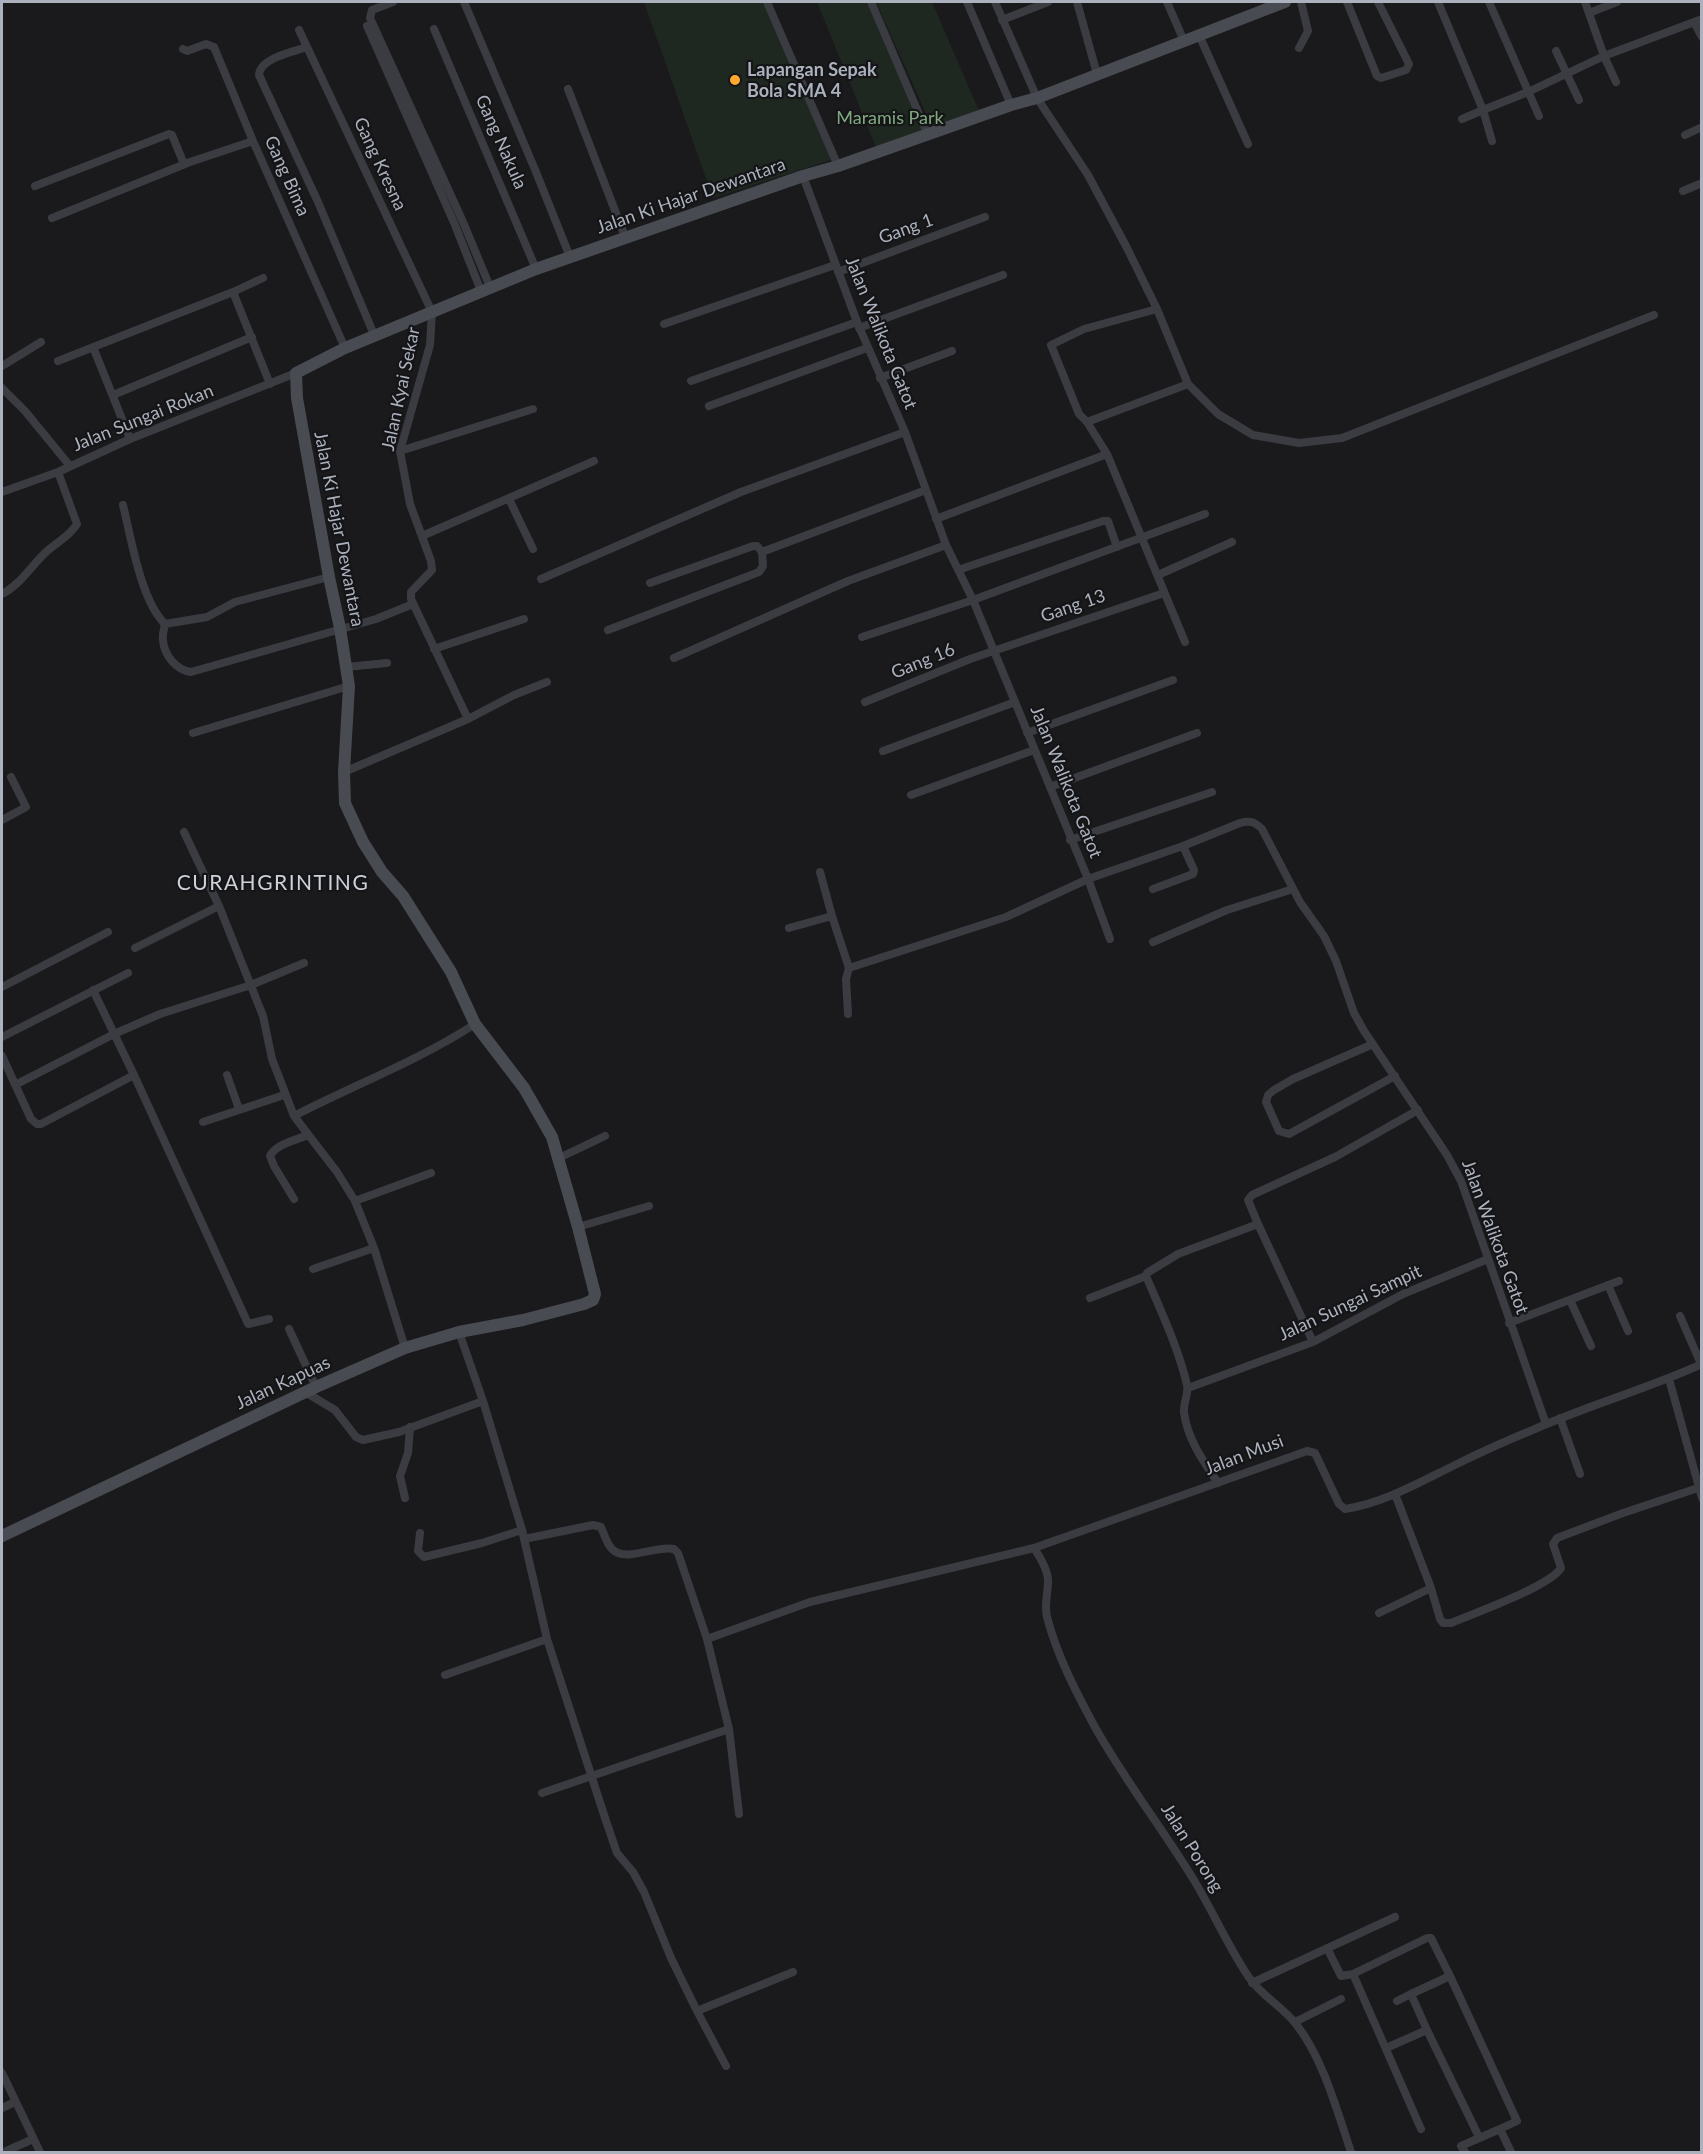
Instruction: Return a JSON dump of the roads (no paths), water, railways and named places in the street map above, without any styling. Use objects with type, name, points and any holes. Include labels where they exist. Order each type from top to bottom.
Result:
[{"type":"main road","name":"Jalan Ki Hajar Dewantara","points":[[593,1300],[594,1288],[579,1227],[552,1137],[529,1095],[475,1024],[441,954],[403,896],[382,872],[352,822],[345,803],[344,772],[349,686],[297,398],[294,380],[296,374],[345,348],[536,269],[1037,98],[1282,2]]},
{"type":"main road","name":"Jalan Kapuas","points":[[2,1536],[310,1390],[405,1348],[524,1320],[593,1300]]},
{"type":"street","points":[[393,2],[372,10],[370,15],[404,100],[486,289]]},
{"type":"street","points":[[464,2],[570,257]]},
{"type":"street","points":[[767,2],[838,166]]},
{"type":"street","points":[[871,2],[928,135]]},
{"type":"street","points":[[967,2],[1011,105]]},
{"type":"street","points":[[995,2],[1037,98],[1088,176],[1157,309],[1188,384],[1218,414],[1253,435],[1299,442],[1342,438],[1654,315]]},
{"type":"street","points":[[1002,20],[1048,2]]},
{"type":"street","points":[[1077,2],[1097,74]]},
{"type":"street","points":[[1167,2],[1184,41]]},
{"type":"street","points":[[1299,48],[1308,31],[1301,2]]},
{"type":"street","points":[[1347,2],[1377,76],[1381,78],[1406,70],[1409,64],[1378,2]]},
{"type":"street","points":[[1438,2],[1483,110],[1492,141]]},
{"type":"street","points":[[1489,2],[1539,116]]},
{"type":"street","points":[[1585,2],[1604,57],[1616,82]]},
{"type":"street","points":[[1589,13],[1617,2]]},
{"type":"street","points":[[1462,119],[1568,75],[1604,57],[1698,21],[1701,37]]},
{"type":"street","points":[[367,25],[404,100]]},
{"type":"street","name":"Gang Nakula","points":[[434,28],[536,269]]},
{"type":"street","name":"Gang Kresna","points":[[299,30],[432,312]]},
{"type":"street","points":[[1199,36],[1248,144]]},
{"type":"street","name":"Gang Bima","points":[[183,49],[187,51],[206,44],[214,47],[345,348]]},
{"type":"street","points":[[307,47],[266,63],[259,75],[318,202],[375,337]]},
{"type":"street","points":[[1556,51],[1579,100]]},
{"type":"street","points":[[568,89],[626,238]]},
{"type":"street","points":[[1685,135],[1701,127]]},
{"type":"street","points":[[35,186],[169,134],[172,135],[184,164]]},
{"type":"street","points":[[52,218],[184,164],[253,141]]},
{"type":"street","name":"Jalan Walikota Gatot","points":[[803,176],[867,348],[905,432],[946,545],[973,600],[1088,879],[1183,846],[1240,823],[1256,822],[1263,829],[1293,889],[1324,936],[1336,961],[1354,1013],[1447,1155],[1461,1181],[1546,1424]]},
{"type":"street","points":[[1683,191],[1701,183]]},
{"type":"street","name":"Gang 1","points":[[664,324],[986,217]]},
{"type":"street","points":[[691,381],[1003,275]]},
{"type":"street","points":[[58,361],[263,278]]},
{"type":"street","points":[[233,292],[270,384]]},
{"type":"street","points":[[1157,309],[1084,328],[1051,345],[1079,414],[1087,422],[1107,454],[1185,642]]},
{"type":"street","name":"Jalan Kyai Sekar","points":[[413,604],[411,592],[432,570],[431,561],[410,504],[400,451],[430,345],[432,312]]},
{"type":"street","points":[[113,395],[252,337]]},
{"type":"street","points":[[2,366],[41,342]]},
{"type":"street","points":[[93,348],[130,440]]},
{"type":"street","points":[[709,406],[867,348]]},
{"type":"street","points":[[880,378],[952,351]]},
{"type":"street","name":"Jalan Sungai Rokan","points":[[2,492],[58,472],[130,440],[296,374]]},
{"type":"street","points":[[1087,422],[1188,384]]},
{"type":"street","points":[[2,388],[25,411],[70,466]]},
{"type":"street","points":[[400,451],[533,409]]},
{"type":"street","points":[[542,579],[741,492],[905,432]]},
{"type":"street","points":[[936,519],[1107,454]]},
{"type":"street","points":[[422,536],[594,461]]},
{"type":"street","points":[[2,594],[20,580],[77,524],[58,472]]},
{"type":"street","points":[[762,552],[926,490]]},
{"type":"street","points":[[509,499],[533,549]]},
{"type":"street","points":[[123,505],[146,592],[158,618],[165,624]]},
{"type":"street","points":[[862,637],[973,600],[1205,514]]},
{"type":"street","points":[[958,570],[1103,520],[1108,521],[1117,547]]},
{"type":"street","points":[[1158,575],[1232,542]]},
{"type":"street","points":[[674,658],[848,581],[946,545]]},
{"type":"street","points":[[608,630],[759,572],[763,566],[762,552],[757,546],[753,546],[650,583]]},
{"type":"street","points":[[165,624],[207,616],[235,602],[329,577]]},
{"type":"street","name":"Gang 13","points":[[993,652],[1164,593]]},
{"type":"street","points":[[165,624],[163,639],[169,658],[184,671],[191,672],[376,619],[413,604],[468,719]]},
{"type":"street","points":[[434,649],[524,619]]},
{"type":"street","name":"Gang 16","points":[[865,702],[993,652]]},
{"type":"street","points":[[346,667],[387,663]]},
{"type":"street","points":[[1027,733],[1173,681]]},
{"type":"street","points":[[344,772],[468,719],[514,695],[547,682]]},
{"type":"street","points":[[193,733],[349,686]]},
{"type":"street","points":[[883,751],[1015,702]]},
{"type":"street","points":[[1050,787],[1197,733]]},
{"type":"street","points":[[911,795],[1034,750]]},
{"type":"street","points":[[2,820],[26,807],[11,777]]},
{"type":"street","points":[[1070,840],[1212,792]]},
{"type":"street","points":[[184,832],[219,906],[263,1016],[272,1059],[284,1095],[294,1116],[337,1172],[355,1201],[374,1248],[405,1348]]},
{"type":"street","points":[[1153,889],[1193,874],[1194,870],[1183,846]]},
{"type":"street","points":[[820,872],[849,968],[846,979],[848,1014]]},
{"type":"street","points":[[849,968],[1006,916],[1088,879],[1110,939]]},
{"type":"street","points":[[1153,942],[1227,910],[1293,889]]},
{"type":"street","points":[[135,948],[219,906]]},
{"type":"street","points":[[789,928],[832,916]]},
{"type":"street","points":[[2,987],[108,932]]},
{"type":"street","points":[[15,1085],[114,1034],[160,1014],[251,985],[304,963]]},
{"type":"street","points":[[2,1037],[128,973]]},
{"type":"street","points":[[93,990],[248,1324],[269,1318]]},
{"type":"street","points":[[294,1116],[328,1098],[368,1082],[452,1039],[475,1024]]},
{"type":"street","points":[[1373,1044],[1293,1079],[1268,1095],[1266,1102],[1279,1131],[1289,1134],[1395,1076]]},
{"type":"street","points":[[2,1056],[31,1119],[36,1124],[41,1124],[134,1075]]},
{"type":"street","points":[[227,1076],[239,1109]]},
{"type":"street","points":[[203,1122],[284,1095]]},
{"type":"street","points":[[1313,1342],[1248,1200],[1252,1195],[1335,1157],[1418,1110]]},
{"type":"street","points":[[294,1199],[270,1156],[272,1151],[279,1147],[308,1135]]},
{"type":"street","points":[[559,1158],[605,1136]]},
{"type":"street","points":[[355,1201],[431,1173]]},
{"type":"street","points":[[579,1227],[649,1206]]},
{"type":"street","points":[[1090,1298],[1146,1276],[1178,1254],[1258,1224]]},
{"type":"street","points":[[313,1269],[374,1248]]},
{"type":"street","name":"Jalan Sungai Sampit","points":[[1188,1388],[1313,1342],[1403,1294],[1488,1258]]},
{"type":"street","points":[[1146,1276],[1169,1331],[1188,1388],[1183,1410],[1191,1439],[1218,1483]]},
{"type":"street","points":[[1509,1323],[1619,1281]]},
{"type":"street","points":[[1608,1285],[1628,1331]]},
{"type":"street","points":[[1570,1300],[1591,1346]]},
{"type":"street","points":[[1680,1316],[1701,1364]]},
{"type":"street","points":[[289,1329],[310,1390],[318,1400],[335,1410],[356,1437],[363,1440],[410,1428],[483,1401]]},
{"type":"street","points":[[460,1336],[483,1401],[523,1534],[547,1639],[617,1853],[633,1872],[644,1892],[671,1958],[726,2066]]},
{"type":"street","name":"Jalan Musi","points":[[706,1640],[810,1602],[1034,1548],[1307,1451],[1315,1452],[1339,1504],[1345,1509],[1395,1494],[1477,1454],[1560,1418],[1669,1379],[1701,1364]]},
{"type":"street","points":[[1669,1379],[1701,1498]]},
{"type":"street","points":[[1560,1418],[1580,1474]]},
{"type":"street","points":[[405,1498],[400,1476],[408,1453],[410,1428]]},
{"type":"street","points":[[1395,1494],[1431,1588],[1440,1620],[1443,1623],[1451,1623],[1540,1584],[1558,1572],[1561,1568],[1553,1544],[1557,1538],[1698,1488]]},
{"type":"street","points":[[420,1533],[418,1551],[424,1557],[523,1534],[592,1525],[601,1527],[613,1551],[623,1556],[674,1549],[678,1553],[706,1640],[729,1730],[739,1814]]},
{"type":"street","name":"Jalan Porong","points":[[1034,1548],[1048,1582],[1046,1614],[1060,1655],[1081,1699],[1108,1750],[1193,1878],[1252,1983],[1295,2022],[1311,2048],[1335,2104],[1351,2152]]},
{"type":"street","points":[[1379,1613],[1431,1588]]},
{"type":"street","points":[[445,1675],[547,1639]]},
{"type":"street","points":[[542,1793],[729,1730]]},
{"type":"street","points":[[1252,1983],[1395,1917]]},
{"type":"street","points":[[1327,1948],[1341,1976],[1353,1974],[1429,1937],[1450,1976],[1517,2121],[1461,2146],[1465,2152]]},
{"type":"street","points":[[697,2011],[793,1972]]},
{"type":"street","points":[[1353,1974],[1421,2129]]},
{"type":"street","points":[[1397,2001],[1450,1976]]},
{"type":"street","points":[[1411,1994],[1479,2137]]},
{"type":"street","points":[[1295,2022],[1341,1999]]},
{"type":"street","points":[[1386,2048],[1427,2030]]},
{"type":"street","points":[[2,2073],[40,2152]]},
{"type":"street","points":[[2,2108],[15,2102]]},
{"type":"street","points":[[1500,2129],[1511,2152]]},
{"type":"street","points":[[4,2152],[33,2139]]},
{"type":"place","name":"Lapangan Sepak Bola SMA 4","points":[[735,80]]},
{"type":"district","name":"CURAHGRINTING","points":[[273,883]]},
{"type":"park label","name":"Maramis Park","points":[[890,118]]}]
